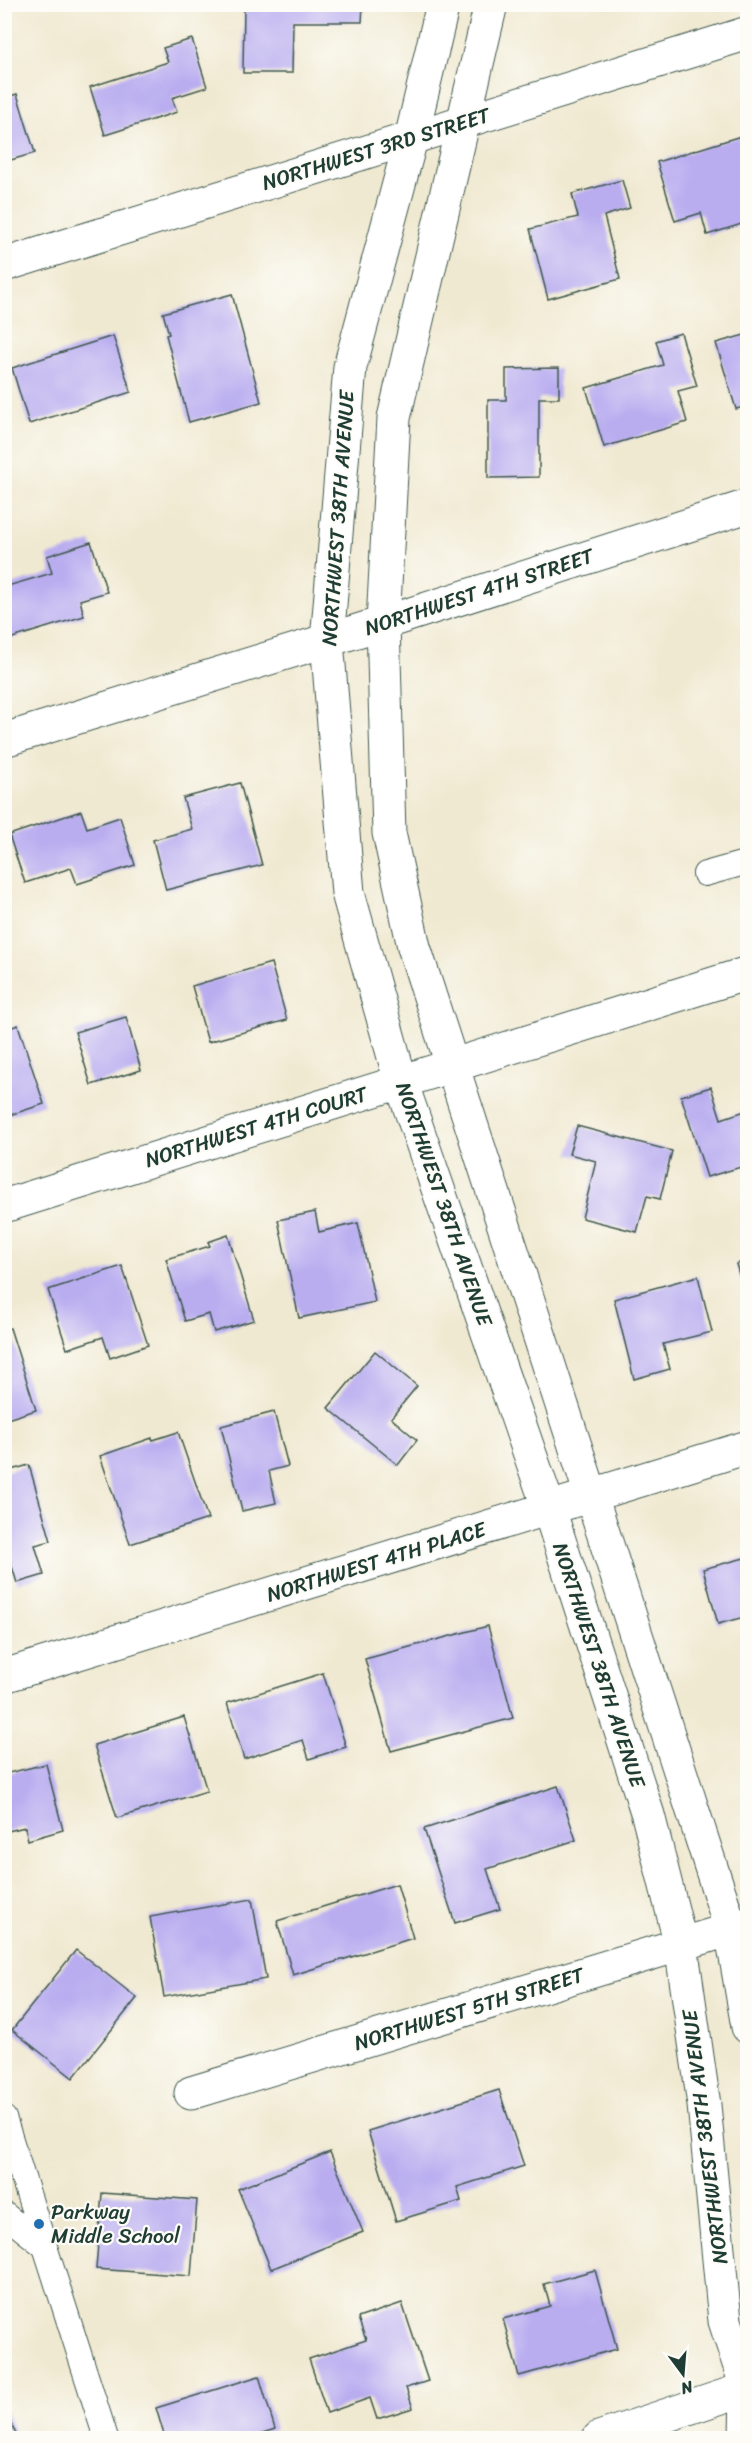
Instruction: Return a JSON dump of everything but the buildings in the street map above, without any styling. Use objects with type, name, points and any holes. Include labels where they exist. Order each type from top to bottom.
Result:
[{"type":"street","name":"NORTHWEST 38TH AVENUE","points":[[443,4],[411,139],[350,367],[327,640],[348,893],[401,1082],[549,1509],[648,1815],[681,1944],[704,2104],[725,2321],[747,2388],[746,2439]]},
{"type":"street","points":[[491,4],[394,418],[383,623],[388,833],[414,946],[452,1066],[591,1496],[739,1926],[747,2027]]},
{"type":"street","name":"NORTHWEST 3RD STREET","points":[[4,265],[747,33]]},
{"type":"street","name":"NORTHWEST 4TH STREET","points":[[4,740],[747,507]]},
{"type":"street","name":"NORTHWEST 4TH COURT","points":[[4,1206],[747,973]]},
{"type":"street","name":"NORTHWEST 4TH PLACE","points":[[4,1676],[747,1447]]},
{"type":"street","name":"NORTHWEST 5TH STREET","points":[[191,2093],[739,1926]]},
{"type":"street","points":[[599,2439],[747,2388]]},
{"type":"lane","points":[[705,874],[747,861]]},
{"type":"lane","points":[[4,2118],[106,2439]]},
{"type":"lane","points":[[4,2214],[43,2245]]},
{"type":"place","name":"Parkway Middle School","points":[[39,2224]]}]
